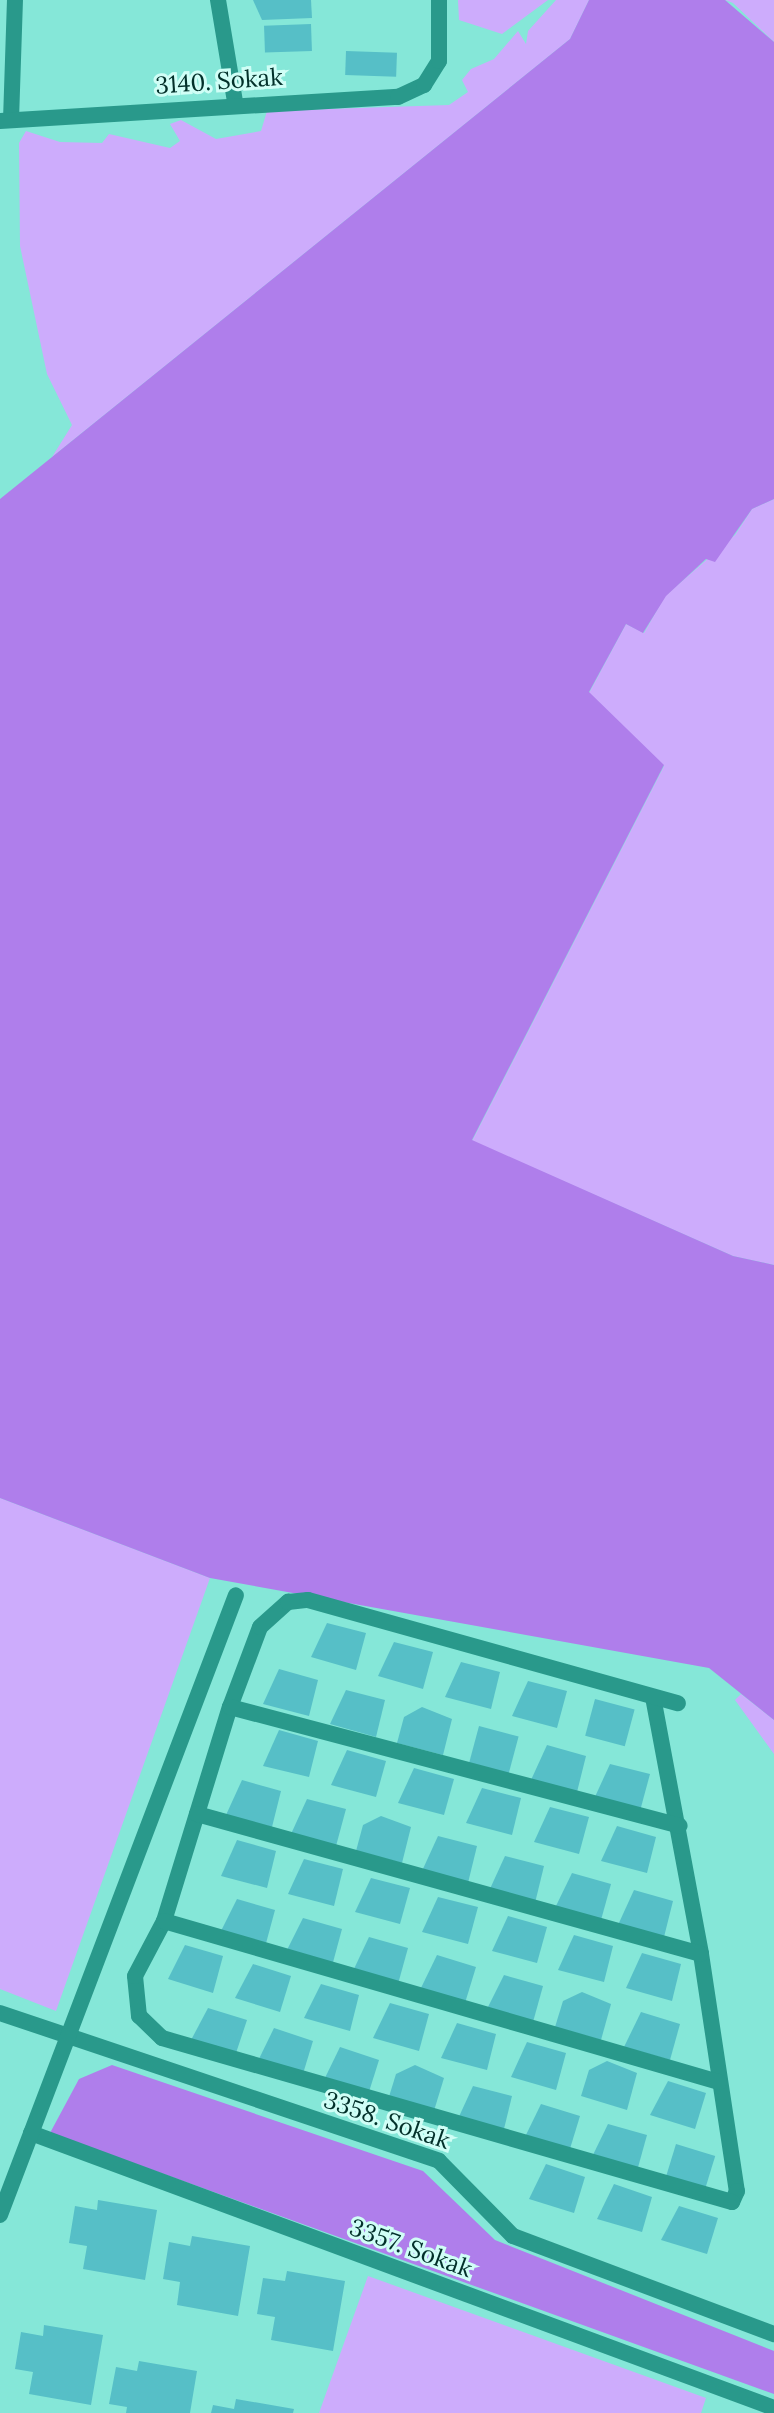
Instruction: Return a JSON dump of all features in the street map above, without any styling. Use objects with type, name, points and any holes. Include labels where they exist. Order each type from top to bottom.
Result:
[{"type":"street","points":[[6,120],[15,0]]},
{"type":"street","points":[[218,0],[235,102]]},
{"type":"street","name":"3140. Sokak","points":[[6,120],[235,102],[398,97],[433,73],[444,34],[439,0]]},
{"type":"street","points":[[0,2215],[236,1595]]},
{"type":"street","points":[[653,1697],[680,1826],[737,2191],[720,2203],[162,2038],[139,2016],[131,1995],[164,1921],[230,1707],[260,1627],[288,1602],[308,1600],[678,1703]]},
{"type":"street","points":[[230,1707],[680,1826]]},
{"type":"street","points":[[197,1814],[701,1954]]},
{"type":"street","points":[[164,1921],[719,2082]]},
{"type":"street","name":"3358. Sokak","points":[[0,2013],[67,2040],[448,2165],[513,2236],[774,2334]]},
{"type":"street","name":"3357. Sokak","points":[[31,2133],[774,2408]]},
{"type":"shaded area","points":[[458,0],[548,0],[502,34],[459,20]]},
{"type":"shaded area","points":[[556,0],[589,0],[570,39],[52,457],[72,425],[47,374],[20,246],[19,143],[26,131],[60,142],[102,143],[109,134],[170,148],[180,141],[170,124],[181,120],[216,139],[261,131],[267,111],[449,105],[468,92],[462,80],[471,69],[494,59],[518,31],[526,44],[528,31]]},
{"type":"shaded area","points":[[589,0],[725,0],[774,42],[774,499],[752,509],[715,562],[706,559],[666,596],[643,633],[626,624],[589,692],[664,765],[472,1140],[733,1256],[774,1265],[774,1720],[709,1668],[210,1578],[0,1498],[0,499],[570,39]]},
{"type":"shaded area","points":[[725,0],[774,0],[774,42],[733,3]]},
{"type":"shaded area","points":[[774,499],[774,1265],[733,1256],[472,1141],[664,766],[589,693],[626,624],[644,633],[665,596],[735,535],[752,509]]},
{"type":"shaded area","points":[[0,1498],[210,1578],[56,2011],[0,1989]]},
{"type":"shaded area","points":[[741,1694],[774,1720],[774,1754],[735,1700]]},
{"type":"shaded area","points":[[112,2065],[423,2171],[495,2240],[774,2351],[774,2394],[50,2133],[79,2079]]},
{"type":"shaded area","points":[[368,2276],[706,2398],[701,2413],[319,2413]]},
{"type":"building","points":[[253,0],[311,0],[312,18],[262,20]]},
{"type":"building","points":[[311,24],[312,51],[265,53],[264,26]]},
{"type":"building","points":[[346,51],[397,53],[396,77],[345,75]]},
{"type":"building","points":[[327,1623],[366,1633],[356,1670],[311,1657]]},
{"type":"building","points":[[394,1642],[433,1652],[423,1689],[378,1676]]},
{"type":"building","points":[[461,1662],[500,1672],[491,1709],[445,1697]]},
{"type":"building","points":[[279,1669],[318,1680],[309,1716],[263,1704]]},
{"type":"building","points":[[528,1681],[567,1691],[557,1728],[512,1716]]},
{"type":"building","points":[[346,1690],[385,1700],[376,1737],[330,1724]]},
{"type":"building","points":[[595,1699],[635,1710],[625,1746],[585,1736]]},
{"type":"building","points":[[422,1707],[452,1719],[443,1755],[397,1743],[404,1717]]},
{"type":"building","points":[[479,1726],[519,1737],[509,1773],[469,1763]]},
{"type":"building","points":[[279,1730],[318,1741],[309,1777],[263,1766]]},
{"type":"building","points":[[547,1745],[586,1756],[577,1792],[531,1780]]},
{"type":"building","points":[[347,1750],[386,1761],[376,1797],[331,1785]]},
{"type":"building","points":[[610,1764],[650,1774],[640,1811],[594,1799]]},
{"type":"building","points":[[414,1768],[454,1779],[444,1815],[398,1803]]},
{"type":"building","points":[[242,1780],[281,1791],[272,1827],[226,1815]]},
{"type":"building","points":[[482,1788],[521,1798],[512,1835],[466,1823]]},
{"type":"building","points":[[307,1799],[346,1809],[336,1846],[291,1834]]},
{"type":"building","points":[[550,1807],[589,1817],[579,1854],[534,1842]]},
{"type":"building","points":[[381,1816],[411,1827],[402,1863],[356,1851],[363,1825]]},
{"type":"building","points":[[617,1826],[656,1837],[647,1873],[601,1861]]},
{"type":"building","points":[[438,1836],[477,1846],[468,1883],[422,1871]]},
{"type":"building","points":[[237,1840],[276,1851],[267,1888],[221,1876]]},
{"type":"building","points":[[505,1856],[544,1866],[535,1903],[489,1891]]},
{"type":"building","points":[[304,1859],[343,1869],[334,1906],[288,1894]]},
{"type":"building","points":[[572,1873],[611,1884],[601,1920],[555,1908]]},
{"type":"building","points":[[371,1878],[410,1888],[400,1924],[355,1912]]},
{"type":"building","points":[[634,1890],[673,1901],[664,1937],[618,1925]]},
{"type":"building","points":[[438,1897],[478,1907],[468,1944],[422,1932]]},
{"type":"building","points":[[237,1899],[275,1910],[265,1947],[220,1933]]},
{"type":"building","points":[[508,1916],[547,1927],[537,1963],[492,1951]]},
{"type":"building","points":[[303,1918],[342,1929],[332,1966],[286,1952]]},
{"type":"building","points":[[574,1935],[613,1946],[604,1982],[558,1970]]},
{"type":"building","points":[[369,1937],[408,1948],[398,1984],[353,1971]]},
{"type":"building","points":[[185,1945],[223,1956],[213,1993],[168,1979]]},
{"type":"building","points":[[642,1953],[681,1964],[672,2001],[626,1988]]},
{"type":"building","points":[[437,1955],[476,1967],[465,2003],[420,1990]]},
{"type":"building","points":[[253,1964],[291,1976],[280,2012],[235,1998]]},
{"type":"building","points":[[504,1975],[543,1986],[533,2022],[487,2009]]},
{"type":"building","points":[[321,1984],[359,1995],[350,2031],[304,2018]]},
{"type":"building","points":[[582,1992],[611,2004],[601,2040],[555,2027],[563,2001]]},
{"type":"building","points":[[390,2003],[429,2014],[419,2051],[373,2038]]},
{"type":"building","points":[[208,2008],[247,2020],[235,2056],[190,2042]]},
{"type":"building","points":[[641,2012],[680,2024],[670,2060],[624,2047]]},
{"type":"building","points":[[457,2023],[496,2034],[487,2070],[441,2058]]},
{"type":"building","points":[[274,2028],[313,2041],[302,2077],[257,2063]]},
{"type":"building","points":[[527,2042],[566,2053],[556,2090],[511,2077]]},
{"type":"building","points":[[340,2047],[379,2060],[368,2095],[323,2082]]},
{"type":"building","points":[[607,2061],[637,2073],[627,2110],[581,2096],[589,2070]]},
{"type":"building","points":[[415,2065],[444,2078],[433,2114],[388,2100],[396,2074]]},
{"type":"building","points":[[668,2081],[706,2093],[695,2129],[650,2115]]},
{"type":"building","points":[[473,2086],[512,2096],[503,2133],[457,2121]]},
{"type":"building","points":[[541,2104],[580,2116],[569,2152],[524,2139]]},
{"type":"building","points":[[608,2124],[647,2135],[637,2171],[591,2159]]},
{"type":"building","points":[[676,2144],[715,2156],[704,2192],[665,2180]]},
{"type":"building","points":[[546,2164],[585,2177],[574,2213],[529,2199]]},
{"type":"building","points":[[614,2184],[652,2197],[642,2232],[597,2219]]},
{"type":"building","points":[[98,2200],[157,2210],[145,2280],[83,2269],[87,2246],[69,2243],[75,2206],[97,2210]]},
{"type":"building","points":[[679,2206],[718,2218],[707,2254],[661,2240]]},
{"type":"building","points":[[192,2236],[250,2246],[238,2316],[177,2305],[180,2282],[163,2279],[169,2242],[190,2246]]},
{"type":"building","points":[[287,2271],[345,2281],[333,2351],[271,2340],[275,2317],[257,2314],[263,2278],[285,2281]]},
{"type":"building","points":[[44,2325],[103,2335],[91,2405],[29,2394],[33,2372],[15,2369],[21,2332],[43,2336]]},
{"type":"building","points":[[139,2361],[197,2371],[190,2413],[126,2413],[127,2407],[109,2404],[116,2367],[137,2371]]},
{"type":"building","points":[[236,2399],[294,2409],[293,2413],[211,2413],[213,2405],[234,2409]]}]
